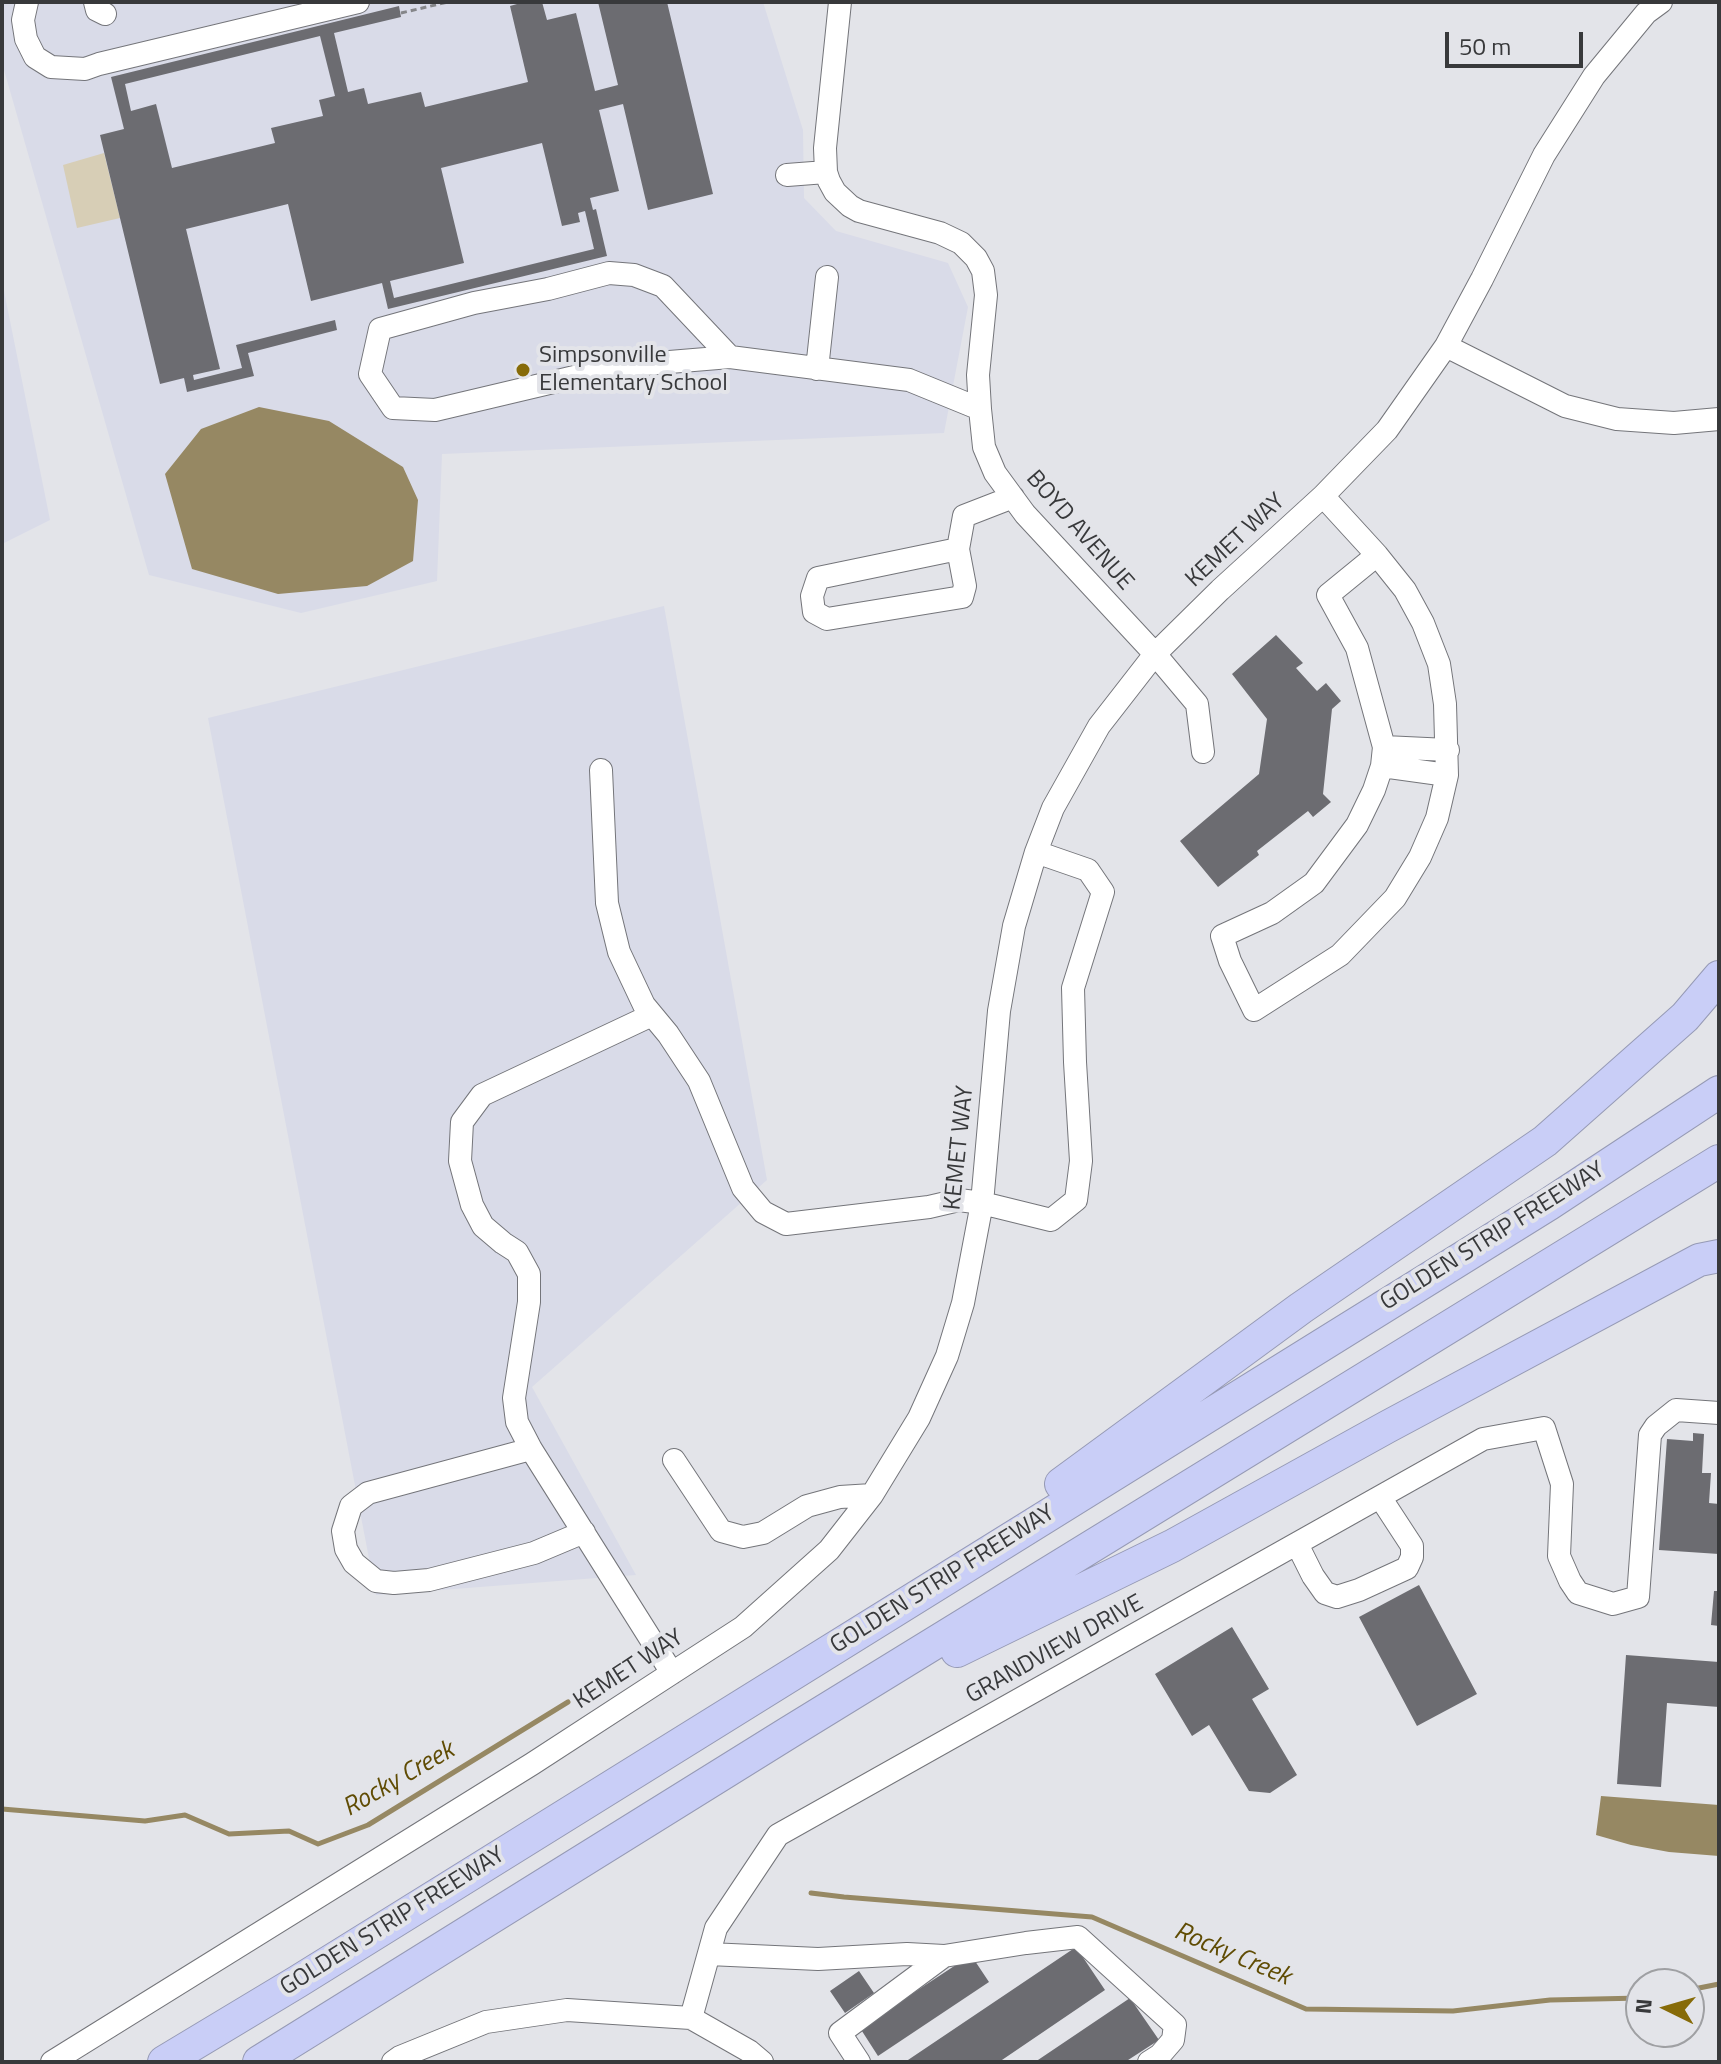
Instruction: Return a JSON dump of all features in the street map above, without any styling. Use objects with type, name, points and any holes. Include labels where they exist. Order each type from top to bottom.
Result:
[{"type":"highway","points":[[863,1630],[1301,1308],[1545,1141],[1685,1017],[1719,977]]},
{"type":"highway","name":"GOLDEN STRIP FREEWAY","points":[[164,2062],[1549,1204],[1719,1092]]},
{"type":"highway","name":"GOLDEN STRIP FREEWAY","points":[[259,2062],[1719,1161]]},
{"type":"highway","points":[[788,1733],[1172,1546],[1699,1260],[1719,1256]]},
{"type":"street","points":[[27,2],[23,20],[26,39],[35,57],[51,67],[85,69],[358,2]]},
{"type":"street","points":[[787,175],[826,172],[826,135],[840,2]]},
{"type":"street","name":"KEMET WAY","points":[[52,2062],[532,1764],[743,1627],[829,1550],[872,1495],[919,1418],[947,1356],[963,1303],[982,1203],[999,1011],[1014,926],[1053,808],[1099,726],[1155,654],[1323,496],[1387,430],[1446,346],[1544,155],[1594,76],[1646,13],[1661,2]]},
{"type":"street","name":"BOYD AVENUE","points":[[826,172],[835,192],[850,206],[940,233],[961,243],[976,258],[983,271],[986,295],[978,375],[980,409],[984,447],[995,473],[1045,536],[1155,654],[1197,704],[1203,752]]},
{"type":"street","points":[[730,357],[663,286],[634,275],[609,273],[474,303],[380,329],[370,374],[393,408],[435,410],[621,366],[730,357],[909,380],[980,409]]},
{"type":"street","points":[[817,369],[827,277]]},
{"type":"street","points":[[1446,346],[1565,406],[1617,419],[1674,423],[1719,419]]},
{"type":"street","points":[[1323,496],[1377,555],[1405,590],[1423,623],[1439,664],[1445,704],[1447,775],[1437,818],[1420,857],[1395,898],[1340,955],[1254,1010],[1230,961],[1222,936],[1272,913],[1314,883],[1357,825],[1374,790],[1383,756],[1357,648],[1328,595],[1377,555]]},
{"type":"street","points":[[958,549],[818,578],[812,596],[814,612],[827,619],[962,597],[965,586],[958,549],[964,516],[1013,497]]},
{"type":"street","points":[[1383,756],[1448,750]]},
{"type":"street","points":[[1383,756],[1447,775]]},
{"type":"street","points":[[601,770],[607,903],[619,952],[644,1005],[668,1034],[699,1081],[743,1188],[763,1212],[786,1224],[929,1207],[959,1200],[1051,1220],[1076,1200],[1081,1161],[1073,988],[1103,892],[1088,870],[1036,852]]},
{"type":"street","points":[[652,1015],[482,1095],[462,1122],[460,1161],[472,1205],[483,1226],[517,1252],[529,1274],[529,1302],[514,1398],[517,1422],[672,1673]]},
{"type":"street","name":"GRANDVIEW DRIVE","points":[[691,2018],[716,1928],[778,1835],[1483,1439],[1544,1428],[1562,1484],[1559,1556],[1570,1581],[1578,1593],[1613,1604],[1638,1597],[1650,1435],[1676,1410],[1719,1413]]},
{"type":"street","points":[[531,1449],[368,1493],[351,1506],[343,1531],[346,1549],[354,1563],[376,1581],[429,1580],[534,1553],[584,1532]]},
{"type":"street","points":[[674,1460],[721,1531],[743,1537],[763,1533],[807,1506],[840,1497],[872,1495]]},
{"type":"street","points":[[1297,1544],[1325,1593],[1337,1597],[1407,1568],[1412,1557],[1412,1546],[1380,1497]]},
{"type":"street","points":[[709,1954],[818,1959],[907,1954],[944,1956],[1078,1937],[1175,2025],[1173,2040],[1149,2062]]},
{"type":"street","points":[[859,2062],[840,2033],[944,1956]]},
{"type":"street","points":[[393,2062],[486,2022],[567,2010],[691,2018],[749,2051],[762,2062]]},
{"type":"path","points":[[401,13],[448,2]]},
{"type":"shaded area","name":"Simpsonville Elementary School","points":[[2,2],[763,2],[803,130],[804,198],[836,231],[948,263],[968,307],[944,433],[442,454],[437,581],[301,613],[149,575],[2,63]]},
{"type":"shaded area","points":[[104,153],[120,218],[77,228],[63,165]]},
{"type":"shaded area","points":[[2,281],[50,520],[2,544]]},
{"type":"shaded area","points":[[259,407],[329,421],[403,467],[418,500],[413,561],[367,586],[278,594],[192,569],[165,474],[201,429]]},
{"type":"shaded area","points":[[664,606],[767,1180],[532,1387],[636,1575],[376,1595],[208,718]]},
{"type":"shaded area","points":[[1601,1796],[1719,1805],[1719,1856],[1669,1852],[1596,1835]]},
{"type":"building","points":[[542,2],[547,20],[576,13],[595,91],[618,85],[598,2],[667,2],[713,194],[648,210],[623,104],[599,110],[619,191],[590,198],[593,210],[596,209],[607,256],[388,309],[382,283],[311,301],[288,204],[186,229],[220,369],[193,375],[194,380],[242,368],[236,345],[335,320],[337,330],[248,353],[254,376],[187,392],[184,378],[160,384],[100,135],[124,129],[111,77],[399,6],[401,17],[334,33],[348,92],[364,88],[368,104],[421,92],[425,107],[528,82],[510,6]],"holes":[[[320,36],[335,96],[319,100],[323,116],[271,128],[275,143],[172,168],[156,104],[131,111],[125,84]],[[542,143],[562,226],[580,222],[578,213],[585,211],[594,249],[394,298],[390,281],[464,263],[441,168]]]},
{"type":"building","points":[[1276,635],[1303,663],[1296,668],[1317,691],[1326,683],[1341,701],[1332,709],[1323,794],[1331,802],[1313,817],[1308,811],[1218,887],[1180,841],[1259,774],[1267,719],[1232,674]]},
{"type":"building","points":[[1693,1433],[1704,1434],[1702,1473],[1711,1473],[1709,1503],[1719,1504],[1719,1554],[1659,1550],[1667,1439],[1693,1441]]},
{"type":"building","points":[[1419,1585],[1477,1694],[1417,1726],[1359,1617]]},
{"type":"building","points":[[1714,1591],[1719,1591],[1719,1626],[1711,1625]]},
{"type":"building","points":[[1232,1627],[1269,1689],[1252,1699],[1297,1775],[1270,1793],[1249,1791],[1209,1725],[1192,1736],[1155,1674]]},
{"type":"building","points":[[1626,1655],[1719,1662],[1719,1707],[1667,1703],[1661,1787],[1617,1784]]},
{"type":"building","points":[[1076,1947],[1105,1990],[999,2062],[905,2062]]},
{"type":"building","points":[[971,1955],[989,1982],[878,2056],[860,2028]]},
{"type":"building","points":[[859,1971],[874,1993],[845,2013],[830,1991]]},
{"type":"building","points":[[1130,1998],[1159,2040],[1125,2062],[1035,2062]]},
{"type":"waterway","name":"Rocky Creek","points":[[2,1809],[145,1821],[185,1815],[229,1834],[289,1831],[318,1844],[368,1825],[568,1702]]},
{"type":"waterway","name":"Rocky Creek","points":[[811,1893],[1092,1917],[1306,2009],[1453,2011],[1550,2000],[1625,1998]]},
{"type":"waterway","name":"Rocky Creek","points":[[1705,1987],[1719,1984]]},
{"type":"place","name":"Simpsonville Elementary School","points":[[523,370]]}]
